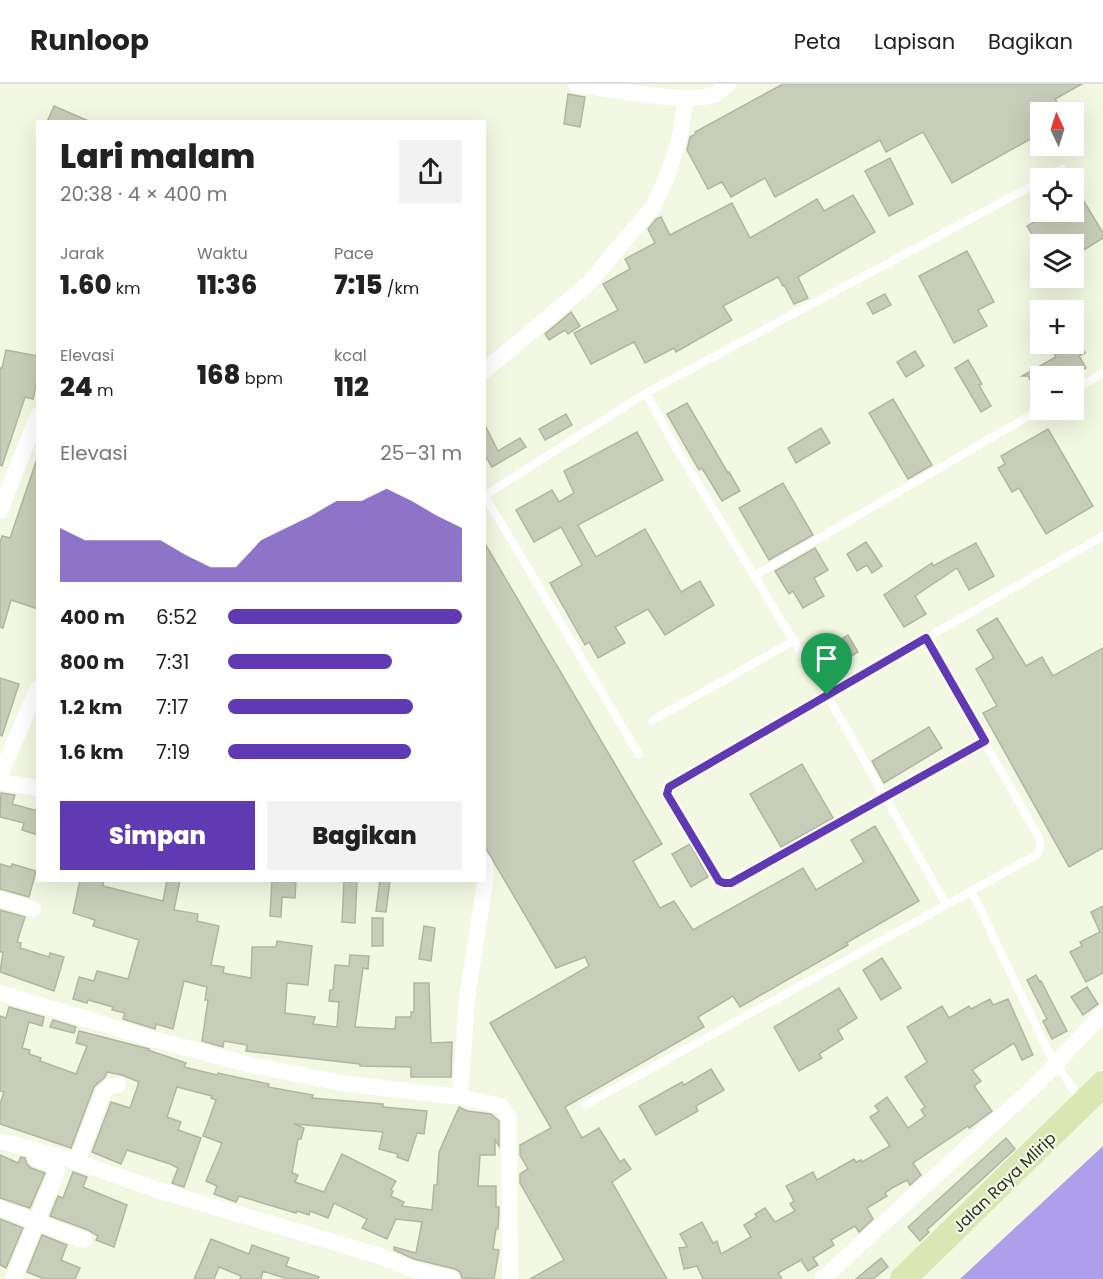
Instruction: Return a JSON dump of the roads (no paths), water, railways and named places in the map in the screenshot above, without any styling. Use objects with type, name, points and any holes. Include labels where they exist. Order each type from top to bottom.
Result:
[{"type":"main road","name":"Jalan Raya Mlirip","points":[[903,1279],[1103,1084]]},
{"type":"street","points":[[576,84],[686,98],[710,96],[720,92],[728,84]]},
{"type":"street","points":[[486,368],[587,285],[653,207],[678,145],[686,98]]},
{"type":"street","points":[[0,511],[36,420]]},
{"type":"street","points":[[0,775],[36,693]]},
{"type":"street","points":[[0,782],[36,788]]},
{"type":"street","points":[[460,1097],[467,998],[485,882]]},
{"type":"street","points":[[0,899],[33,909]]},
{"type":"street","points":[[0,993],[153,1039],[251,1065],[370,1088],[495,1103],[506,1112],[509,1118],[510,1279]]},
{"type":"street","points":[[822,1279],[1056,1065],[1103,1013]]},
{"type":"street","points":[[71,1160],[104,1091],[118,1085]]},
{"type":"street","points":[[0,1141],[71,1160],[161,1191],[383,1257],[411,1269],[452,1279]]},
{"type":"street","points":[[0,1275],[12,1279],[57,1171],[53,1165],[28,1155]]},
{"type":"street","points":[[48,1163],[71,1160]]},
{"type":"street","points":[[0,1208],[84,1240]]},
{"type":"lane","points":[[486,495],[646,393],[1030,187]]},
{"type":"lane","points":[[1084,384],[1103,373]]},
{"type":"lane","points":[[646,393],[675,446],[827,695],[946,904]]},
{"type":"lane","points":[[754,576],[1030,415]]},
{"type":"lane","points":[[486,498],[639,755]]},
{"type":"lane","points":[[985,741],[731,883],[719,881],[667,794],[669,787],[1103,536]]},
{"type":"lane","points":[[585,1105],[1038,854],[1041,849],[1040,840],[926,638]]},
{"type":"lane","points":[[652,721],[793,641]]},
{"type":"lane","points":[[971,890],[1056,1065],[1084,1104]]}]
